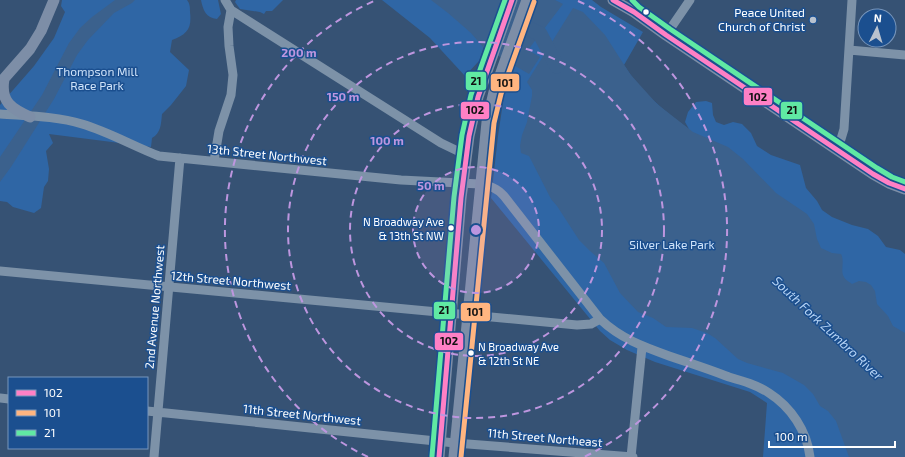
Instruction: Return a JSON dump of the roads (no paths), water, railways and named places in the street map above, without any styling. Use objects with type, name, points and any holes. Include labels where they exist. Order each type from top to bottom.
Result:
[{"type":"main road","points":[[30,116],[6,104],[2,98],[2,81],[30,49],[41,31],[54,0]]},
{"type":"main road","points":[[454,457],[460,314],[463,184],[466,155],[474,111],[512,0]]},
{"type":"main road","points":[[439,457],[440,441],[480,184],[488,114],[501,72],[527,0]]},
{"type":"main road","points":[[613,0],[634,12],[881,179],[905,189]]},
{"type":"main road","points":[[622,0],[634,12]]},
{"type":"street","points":[[225,0],[231,10],[435,139],[466,155]]},
{"type":"street","points":[[666,35],[690,0]]},
{"type":"street","points":[[836,149],[844,129],[852,0]]},
{"type":"street","points":[[214,161],[219,132],[232,95],[233,75],[228,27],[231,10]]},
{"type":"street","points":[[849,50],[905,55]]},
{"type":"street","name":"13th Street Northwest","points":[[0,114],[58,118],[82,123],[104,131],[142,150],[159,156],[401,180],[480,184]]},
{"type":"street","name":"2nd Avenue Northwest","points":[[154,457],[180,158]]},
{"type":"street","points":[[480,184],[495,188],[504,196],[600,319],[618,334],[642,346],[749,383],[769,393],[782,403],[796,420],[805,437],[810,457]]},
{"type":"street","name":"12th Street Northwest","points":[[0,271],[577,325],[591,324],[600,319]]},
{"type":"street","points":[[632,457],[642,346]]},
{"type":"street","name":"11th Street Northwest","points":[[148,411],[455,443]]},
{"type":"street","name":"11th Street Northeast","points":[[455,443],[632,457]]},
{"type":"water","points":[[115,0],[135,0],[114,13],[88,40],[77,55],[54,99],[0,182],[0,157],[42,95],[69,43],[80,28]]},
{"type":"water","points":[[431,0],[555,0],[563,4],[528,50],[540,57],[529,74],[483,47],[471,33]]},
{"type":"water","name":"Silver Lake Park","points":[[573,8],[583,12],[605,35],[630,74],[657,104],[693,132],[728,147],[743,159],[776,193],[807,214],[814,224],[817,239],[821,248],[832,253],[841,254],[843,260],[842,272],[845,279],[852,284],[859,281],[866,282],[871,285],[875,291],[877,304],[888,316],[893,326],[905,333],[905,457],[849,457],[836,421],[828,411],[820,406],[813,394],[804,385],[783,373],[738,359],[715,338],[707,333],[692,328],[666,327],[653,318],[638,312],[620,293],[604,263],[579,240],[551,199],[529,156],[521,153],[520,146],[527,122],[532,96],[532,90],[527,82]]},
{"type":"waterway","name":"South Fork Zumbro River","points":[[522,25],[540,34],[557,66]]},
{"type":"place","name":"Peace United Church of Christ","points":[[813,20]]},
{"type":"place","name":"N Broadway Ave & 13th St NW","points":[[451,228]]},
{"type":"place","name":"N Broadway Ave & 12th St NE","points":[[471,353]]},
{"type":"park label","name":"Thompson Mill Race Park","points":[[97,79]]}]
